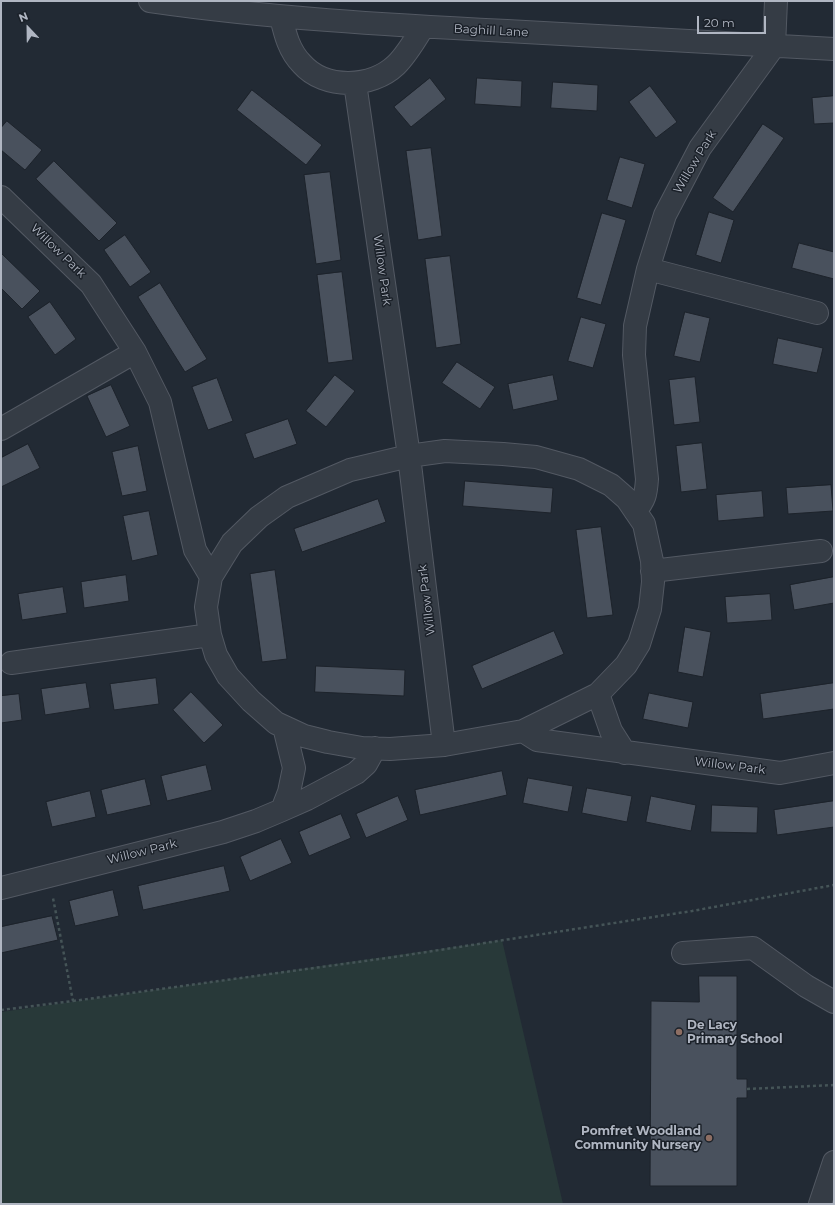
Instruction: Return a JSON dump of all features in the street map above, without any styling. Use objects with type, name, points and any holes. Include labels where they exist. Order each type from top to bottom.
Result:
[{"type":"street","name":"Baghill Lane","points":[[150,1],[210,5],[281,17],[423,27],[834,49]]},
{"type":"street","points":[[774,46],[776,1]]},
{"type":"street","points":[[281,17],[288,43],[301,64],[313,74],[332,81],[355,83],[376,78],[396,65],[423,27]]},
{"type":"street","name":"Willow Park","points":[[636,511],[643,502],[647,479],[634,354],[635,326],[648,269],[665,215],[700,148],[774,46]]},
{"type":"street","name":"Willow Park","points":[[355,83],[409,456],[444,744]]},
{"type":"street","name":"Willow Park","points":[[1,197],[91,284],[135,352],[160,402],[195,550],[211,577]]},
{"type":"street","points":[[648,269],[817,313]]},
{"type":"street","points":[[1,429],[135,352]]},
{"type":"street","points":[[445,451],[536,457],[579,469],[611,485],[627,498],[636,511],[644,524],[652,561],[653,582],[650,609],[639,644],[626,665],[598,694],[523,731],[444,744],[390,749],[362,748],[328,742],[304,736],[276,723],[251,701],[228,676],[216,655],[210,635],[206,607],[211,577],[232,543],[259,517],[287,496],[350,470],[409,456],[445,451]]},
{"type":"street","points":[[652,571],[821,551]]},
{"type":"street","points":[[11,663],[210,635]]},
{"type":"street","points":[[598,694],[611,731],[625,753]]},
{"type":"street","points":[[282,810],[289,792],[294,768],[284,727]]},
{"type":"street","name":"Willow Park","points":[[523,731],[537,740],[780,773],[834,764]]},
{"type":"street","name":"Willow Park","points":[[1,888],[223,832],[256,821],[307,799],[356,773],[366,764],[375,748]]},
{"type":"street","points":[[683,953],[753,948],[806,986],[834,1002]]},
{"type":"street","points":[[820,1204],[834,1162]]},
{"type":"path","points":[[49,876],[73,1001]]},
{"type":"path","points":[[1,1010],[401,956],[692,911],[834,885]]},
{"type":"path","points":[[747,1088],[834,1086]]},
{"type":"shaded area","points":[[502,940],[563,1204],[1,1204],[1,1012]]},
{"type":"building","points":[[430,78],[446,99],[411,127],[394,107]]},
{"type":"building","points":[[477,78],[522,81],[521,107],[475,104]]},
{"type":"building","points":[[553,82],[598,85],[597,111],[551,108]]},
{"type":"building","points":[[650,86],[677,122],[656,138],[629,102]]},
{"type":"building","points":[[252,90],[322,145],[306,165],[237,110]]},
{"type":"building","points":[[834,96],[834,123],[814,124],[812,98]]},
{"type":"building","points":[[7,121],[42,150],[25,170],[1,150],[1,128]]},
{"type":"building","points":[[763,124],[784,138],[733,212],[713,198]]},
{"type":"building","points":[[431,148],[442,236],[418,240],[406,151]]},
{"type":"building","points":[[620,157],[645,164],[632,208],[607,200]]},
{"type":"building","points":[[54,161],[117,223],[99,241],[36,179]]},
{"type":"building","points":[[330,172],[341,260],[316,264],[304,175]]},
{"type":"building","points":[[709,212],[734,220],[721,263],[696,255]]},
{"type":"building","points":[[602,213],[626,220],[601,305],[577,298]]},
{"type":"building","points":[[125,235],[151,272],[130,287],[104,250]]},
{"type":"building","points":[[799,243],[834,252],[834,279],[792,268]]},
{"type":"building","points":[[1,253],[40,291],[22,309],[1,288]]},
{"type":"building","points":[[450,256],[461,344],[436,348],[425,259]]},
{"type":"building","points":[[342,272],[353,360],[328,363],[317,275]]},
{"type":"building","points":[[160,283],[207,359],[185,372],[138,297]]},
{"type":"building","points":[[50,302],[76,339],[55,355],[28,317]]},
{"type":"building","points":[[685,312],[710,318],[700,362],[674,356]]},
{"type":"building","points":[[581,317],[606,324],[593,368],[568,361]]},
{"type":"building","points":[[778,338],[823,348],[817,373],[773,364]]},
{"type":"building","points":[[457,362],[495,387],[480,409],[442,383]]},
{"type":"building","points":[[335,375],[355,391],[326,427],[306,411]]},
{"type":"building","points":[[553,375],[558,400],[513,410],[508,384]]},
{"type":"building","points":[[695,377],[700,422],[674,425],[669,380]]},
{"type":"building","points":[[217,378],[233,421],[208,430],[192,387]]},
{"type":"building","points":[[111,385],[130,426],[106,437],[87,396]]},
{"type":"building","points":[[288,419],[297,444],[254,459],[245,434]]},
{"type":"building","points":[[702,443],[707,489],[681,492],[676,446]]},
{"type":"building","points":[[28,444],[40,468],[1,487],[1,458]]},
{"type":"building","points":[[138,446],[147,491],[122,496],[112,452]]},
{"type":"building","points":[[465,481],[553,488],[551,513],[463,506]]},
{"type":"building","points":[[831,485],[833,511],[788,514],[786,488]]},
{"type":"building","points":[[762,491],[764,517],[718,521],[716,495]]},
{"type":"building","points":[[378,499],[386,522],[302,552],[294,529]]},
{"type":"building","points":[[149,511],[158,555],[132,561],[123,516]]},
{"type":"building","points":[[601,527],[613,615],[587,618],[576,530]]},
{"type":"building","points":[[275,570],[287,659],[262,662],[250,574]]},
{"type":"building","points":[[126,575],[129,601],[84,608],[81,582]]},
{"type":"building","points":[[834,577],[834,603],[794,610],[790,585]]},
{"type":"building","points":[[63,587],[67,613],[22,620],[18,594]]},
{"type":"building","points":[[770,594],[772,620],[727,623],[725,597]]},
{"type":"building","points":[[685,627],[711,632],[703,677],[678,672]]},
{"type":"building","points":[[554,631],[564,654],[482,689],[472,666]]},
{"type":"building","points":[[316,666],[405,670],[404,696],[315,692]]},
{"type":"building","points":[[156,678],[159,704],[114,710],[110,684]]},
{"type":"building","points":[[86,683],[90,708],[45,715],[41,689]]},
{"type":"building","points":[[834,683],[834,709],[763,719],[760,694]]},
{"type":"building","points":[[191,692],[223,725],[204,743],[173,710]]},
{"type":"building","points":[[649,693],[693,702],[688,728],[643,719]]},
{"type":"building","points":[[19,694],[22,720],[1,723],[1,696]]},
{"type":"building","points":[[206,765],[212,790],[167,801],[161,776]]},
{"type":"building","points":[[502,771],[507,795],[420,815],[415,790]]},
{"type":"building","points":[[528,778],[573,786],[568,812],[523,803]]},
{"type":"building","points":[[145,779],[151,805],[107,815],[101,790]]},
{"type":"building","points":[[587,788],[632,796],[627,822],[582,813]]},
{"type":"building","points":[[90,791],[96,817],[52,827],[46,802]]},
{"type":"building","points":[[398,796],[408,820],[366,838],[356,814]]},
{"type":"building","points":[[651,796],[696,805],[691,831],[646,822]]},
{"type":"building","points":[[834,801],[834,827],[777,835],[774,810]]},
{"type":"building","points":[[712,805],[758,807],[757,833],[711,832]]},
{"type":"building","points":[[341,814],[351,838],[309,856],[299,832]]},
{"type":"building","points":[[281,839],[292,863],[250,881],[240,857]]},
{"type":"building","points":[[224,866],[230,891],[143,910],[138,886]]},
{"type":"building","points":[[113,890],[119,916],[75,926],[69,901]]},
{"type":"building","points":[[52,916],[58,940],[1,953],[1,927]]},
{"type":"building","points":[[699,976],[737,976],[737,1079],[747,1079],[747,1098],[737,1098],[737,1186],[650,1186],[651,1001],[699,1002]]},
{"type":"place","name":"De Lacy Primary School","points":[[679,1032]]},
{"type":"place","name":"Pomfret Woodland Community Nursery","points":[[709,1138]]}]
